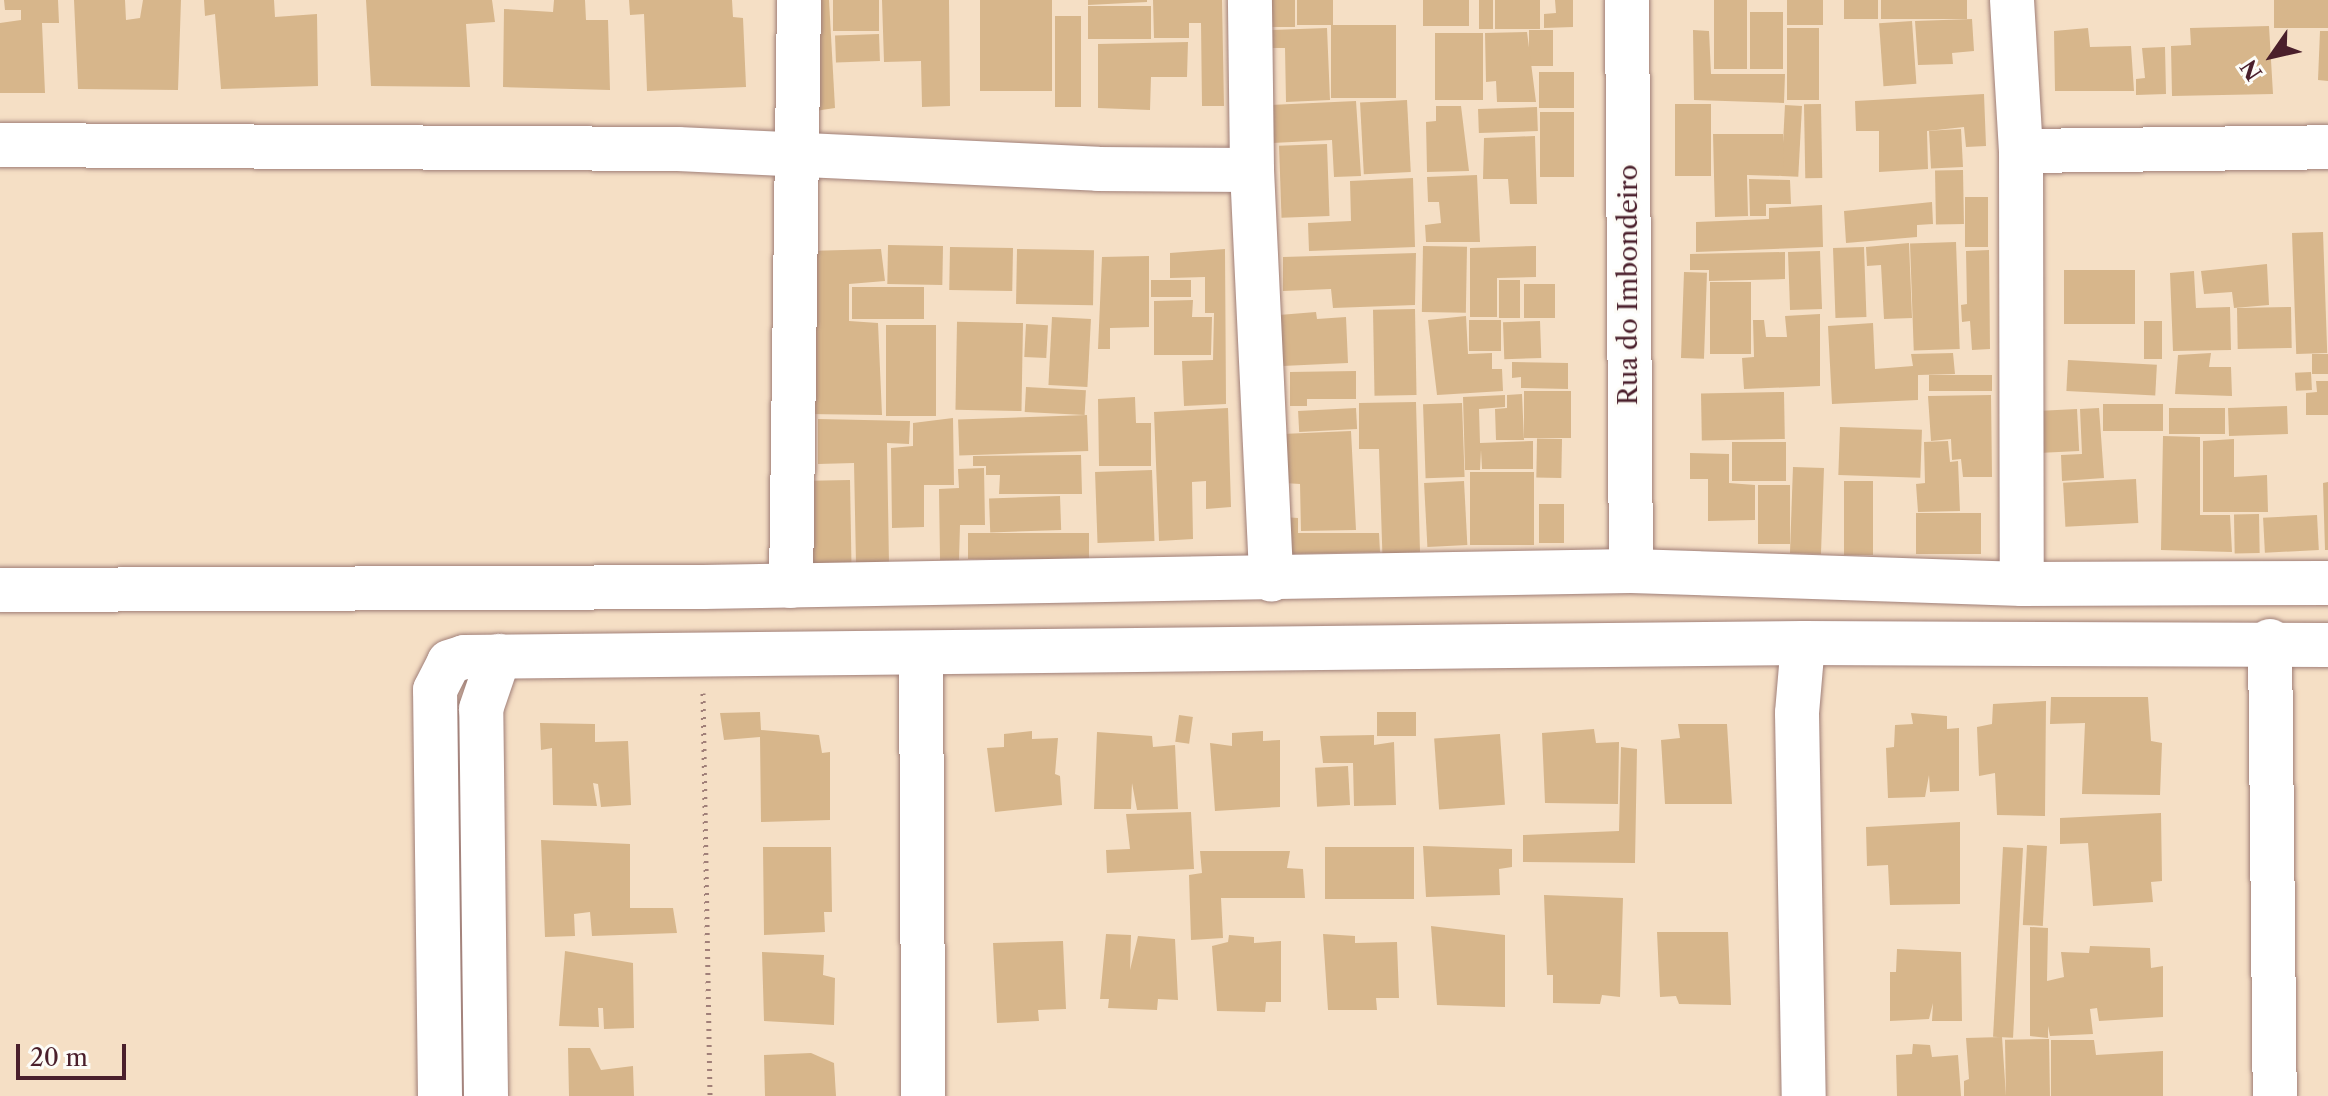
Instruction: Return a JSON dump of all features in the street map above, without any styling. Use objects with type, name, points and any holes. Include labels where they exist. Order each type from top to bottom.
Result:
[{"type":"street","points":[[791,586],[800,152],[799,0]]},
{"type":"street","points":[[1250,0],[1252,170],[1271,580]]},
{"type":"street","name":"Rua do Imbondeiro","points":[[1627,0],[1631,571]]},
{"type":"street","points":[[2012,0],[2021,151],[2022,584]]},
{"type":"street","points":[[0,145],[800,152],[1098,169],[1252,170]]},
{"type":"street","points":[[2021,151],[2328,147]]},
{"type":"street","points":[[0,590],[791,586],[1271,580],[1631,571],[2022,584],[2328,583]]},
{"type":"street","points":[[2270,641],[2275,1096]]},
{"type":"street","points":[[440,1096],[435,690],[449,662],[499,656],[921,656],[1803,643],[2270,641],[2328,645]]},
{"type":"street","points":[[1803,643],[1797,713],[1804,1096]]},
{"type":"street","points":[[486,1096],[481,709],[499,656]]},
{"type":"street","points":[[921,656],[923,1096]]},
{"type":"path","points":[[707,658],[703,700],[710,1096]]},
{"type":"building","points":[[4,0],[58,0],[59,23],[42,23],[45,93],[0,93],[0,23],[21,20],[21,10],[5,10]]},
{"type":"building","points":[[74,0],[125,0],[126,20],[140,18],[143,0],[181,0],[178,90],[78,89]]},
{"type":"building","points":[[204,0],[274,0],[275,17],[317,14],[318,86],[221,89],[215,14],[205,16]]},
{"type":"building","points":[[366,0],[492,0],[495,22],[466,24],[470,87],[371,86]]},
{"type":"building","points":[[554,0],[585,0],[586,20],[608,20],[610,90],[503,87],[504,9],[553,12]]},
{"type":"building","points":[[629,0],[732,0],[733,17],[743,18],[746,87],[647,91],[644,14],[630,15]]},
{"type":"building","points":[[805,0],[829,0],[835,108],[808,112]]},
{"type":"building","points":[[833,0],[879,0],[879,31],[833,31]]},
{"type":"building","points":[[882,0],[949,0],[950,106],[922,107],[921,61],[884,62]]},
{"type":"building","points":[[980,0],[1052,0],[1052,91],[980,91]]},
{"type":"building","points":[[1088,0],[1147,0],[1147,2],[1088,5]]},
{"type":"building","points":[[1153,0],[1222,0],[1224,106],[1202,106],[1201,23],[1189,23],[1189,38],[1154,38]]},
{"type":"building","points":[[1272,0],[1295,0],[1295,27],[1272,27]]},
{"type":"building","points":[[1297,0],[1333,0],[1333,25],[1297,25]]},
{"type":"building","points":[[1423,0],[1469,0],[1469,26],[1423,26]]},
{"type":"building","points":[[1479,0],[1493,0],[1493,29],[1479,29]]},
{"type":"building","points":[[1495,0],[1540,0],[1540,29],[1495,29]]},
{"type":"building","points":[[1555,0],[1573,0],[1573,27],[1544,28],[1544,14],[1556,13]]},
{"type":"building","points":[[1714,0],[1747,0],[1747,69],[1714,69]]},
{"type":"building","points":[[1787,0],[1823,0],[1823,25],[1787,25]]},
{"type":"building","points":[[1844,0],[1878,0],[1878,19],[1844,19]]},
{"type":"building","points":[[1881,0],[1967,0],[1967,19],[1881,19]]},
{"type":"building","points":[[2274,0],[2328,0],[2328,28],[2274,28]]},
{"type":"building","points":[[1088,6],[1151,6],[1151,39],[1088,39]]},
{"type":"building","points":[[1750,12],[1783,12],[1783,69],[1750,69]]},
{"type":"building","points":[[1055,16],[1081,16],[1081,107],[1055,107]]},
{"type":"building","points":[[1972,19],[1974,51],[1952,53],[1953,64],[1918,65],[1915,21]]},
{"type":"building","points":[[1912,21],[1916,84],[1883,86],[1879,23]]},
{"type":"building","points":[[1331,25],[1396,25],[1396,98],[1331,98]]},
{"type":"building","points":[[2269,26],[2273,94],[2172,96],[2171,46],[2191,45],[2190,28]]},
{"type":"building","points":[[1327,28],[1330,100],[1286,102],[1285,48],[1271,48],[1272,30]]},
{"type":"building","points":[[1787,28],[1819,28],[1819,100],[1787,100]]},
{"type":"building","points":[[2088,28],[2090,47],[2131,46],[2134,91],[2055,91],[2054,31]]},
{"type":"building","points":[[1529,30],[1553,30],[1553,66],[1529,66]]},
{"type":"building","points":[[1693,30],[1709,31],[1711,74],[1785,74],[1784,103],[1694,100]]},
{"type":"building","points":[[2320,31],[2328,31],[2328,81],[2318,80]]},
{"type":"building","points":[[1527,32],[1536,102],[1497,102],[1496,81],[1486,82],[1485,33]]},
{"type":"building","points":[[1435,33],[1483,33],[1483,100],[1435,100]]},
{"type":"building","points":[[879,34],[880,61],[836,63],[835,36]]},
{"type":"building","points":[[1188,42],[1187,77],[1151,77],[1150,110],[1098,108],[1098,44]]},
{"type":"building","points":[[2165,47],[2166,94],[2136,95],[2136,79],[2145,78],[2142,48]]},
{"type":"building","points":[[1539,72],[1574,72],[1574,108],[1539,108]]},
{"type":"building","points":[[1984,94],[1986,146],[1966,147],[1964,127],[1927,131],[1928,169],[1879,172],[1879,131],[1856,131],[1855,101]]},
{"type":"building","points":[[1407,100],[1411,172],[1364,174],[1360,102]]},
{"type":"building","points":[[1356,101],[1361,176],[1334,177],[1332,140],[1272,143],[1270,105]]},
{"type":"building","points":[[1675,104],[1711,104],[1711,176],[1675,176]]},
{"type":"building","points":[[1804,104],[1821,104],[1822,178],[1805,178]]},
{"type":"building","points":[[1785,105],[1802,106],[1798,177],[1781,176]]},
{"type":"building","points":[[1436,106],[1461,106],[1469,171],[1427,172],[1426,122],[1436,121]]},
{"type":"building","points":[[1537,107],[1538,131],[1479,133],[1478,109]]},
{"type":"building","points":[[1540,112],[1574,112],[1574,177],[1540,177]]},
{"type":"building","points":[[1961,129],[1963,167],[1931,169],[1929,131]]},
{"type":"building","points":[[1713,134],[1783,134],[1784,176],[1747,175],[1748,216],[1715,217]]},
{"type":"building","points":[[1535,136],[1537,204],[1510,204],[1508,179],[1483,179],[1484,138]]},
{"type":"building","points":[[1327,144],[1330,216],[1282,218],[1279,146]]},
{"type":"building","points":[[1935,170],[1963,170],[1964,224],[1936,224]]},
{"type":"building","points":[[1477,175],[1480,242],[1426,242],[1425,225],[1441,223],[1439,202],[1428,202],[1427,177]]},
{"type":"building","points":[[1413,178],[1415,247],[1309,251],[1308,223],[1351,221],[1350,181]]},
{"type":"building","points":[[1749,179],[1790,180],[1791,204],[1766,204],[1766,216],[1750,216]]},
{"type":"building","points":[[1965,197],[1988,197],[1988,247],[1965,247]]},
{"type":"building","points":[[1932,202],[1933,224],[1917,225],[1917,237],[1846,243],[1844,211]]},
{"type":"building","points":[[1822,205],[1823,247],[1696,252],[1696,222],[1769,219],[1769,208]]},
{"type":"building","points":[[2323,232],[2327,353],[2296,354],[2292,233]]},
{"type":"building","points":[[1956,242],[1960,349],[1914,351],[1910,244]]},
{"type":"building","points":[[1909,243],[1912,318],[1884,319],[1881,265],[1867,266],[1866,247]]},
{"type":"building","points":[[888,245],[943,246],[942,285],[887,284]]},
{"type":"building","points":[[1423,246],[1467,247],[1466,313],[1422,312]]},
{"type":"building","points":[[1536,246],[1536,277],[1497,278],[1497,317],[1470,317],[1470,248]]},
{"type":"building","points":[[950,247],[1013,248],[1012,291],[949,290]]},
{"type":"building","points":[[1864,247],[1866,317],[1835,318],[1833,248]]},
{"type":"building","points":[[881,249],[885,281],[849,284],[849,321],[878,323],[882,415],[807,414],[807,251]]},
{"type":"building","points":[[1017,249],[1094,250],[1093,305],[1016,304]]},
{"type":"building","points":[[1225,249],[1226,404],[1184,406],[1182,361],[1213,360],[1214,313],[1205,313],[1205,277],[1170,278],[1170,253]]},
{"type":"building","points":[[1989,250],[1990,349],[1972,350],[1970,321],[1962,322],[1961,305],[1967,304],[1966,251]]},
{"type":"building","points":[[1820,251],[1822,309],[1790,310],[1788,252]]},
{"type":"building","points":[[1785,252],[1785,279],[1709,281],[1709,270],[1690,270],[1690,254]]},
{"type":"building","points":[[1416,253],[1415,305],[1333,308],[1331,289],[1283,291],[1283,257]]},
{"type":"building","points":[[1149,256],[1149,327],[1110,328],[1110,349],[1098,349],[1102,257]]},
{"type":"building","points":[[2267,264],[2269,305],[2234,308],[2232,292],[2204,294],[2201,271]]},
{"type":"building","points":[[2064,270],[2135,270],[2135,324],[2064,324]]},
{"type":"building","points":[[2194,271],[2196,308],[2230,307],[2231,350],[2173,351],[2170,273]]},
{"type":"building","points":[[1684,272],[1707,273],[1704,359],[1681,358]]},
{"type":"building","points":[[1151,280],[1191,280],[1191,297],[1151,297]]},
{"type":"building","points":[[1499,280],[1520,280],[1520,318],[1499,318]]},
{"type":"building","points":[[1710,282],[1751,282],[1751,354],[1710,354]]},
{"type":"building","points":[[1524,284],[1555,284],[1555,318],[1524,318]]},
{"type":"building","points":[[852,287],[924,287],[924,319],[852,319]]},
{"type":"building","points":[[1193,300],[1192,317],[1212,317],[1211,355],[1154,355],[1154,301]]},
{"type":"building","points":[[2291,307],[2292,348],[2238,349],[2237,308]]},
{"type":"building","points":[[1415,309],[1417,395],[1375,396],[1373,310]]},
{"type":"building","points":[[1316,312],[1317,319],[1346,317],[1348,363],[1282,366],[1279,315]]},
{"type":"building","points":[[1820,314],[1820,386],[1744,389],[1742,358],[1754,357],[1753,320],[1764,320],[1766,337],[1787,337],[1785,316]]},
{"type":"building","points":[[1466,316],[1468,354],[1492,353],[1492,369],[1502,369],[1503,391],[1437,395],[1428,320]]},
{"type":"building","points":[[1052,317],[1091,319],[1087,387],[1048,385]]},
{"type":"building","points":[[1469,320],[1501,320],[1501,351],[1469,351]]},
{"type":"building","points":[[1540,321],[1541,358],[1504,359],[1503,322]]},
{"type":"building","points":[[2144,321],[2162,321],[2162,359],[2144,359]]},
{"type":"building","points":[[957,322],[1023,323],[1021,411],[955,410]]},
{"type":"building","points":[[1873,323],[1875,369],[1913,366],[1911,354],[1953,353],[1955,374],[1918,375],[1918,400],[1832,404],[1828,326]]},
{"type":"building","points":[[1026,324],[1048,325],[1046,358],[1024,357]]},
{"type":"building","points":[[886,325],[936,325],[936,416],[886,416]]},
{"type":"building","points":[[2211,353],[2209,367],[2231,367],[2232,396],[2175,394],[2178,355]]},
{"type":"building","points":[[2312,354],[2328,354],[2328,374],[2312,374]]},
{"type":"building","points":[[2068,360],[2157,365],[2155,396],[2066,391]]},
{"type":"building","points":[[1512,362],[1568,363],[1568,389],[1521,388],[1521,377],[1512,378]]},
{"type":"building","points":[[1356,371],[1356,399],[1307,399],[1307,406],[1290,406],[1290,372]]},
{"type":"building","points":[[2311,372],[2312,390],[2296,391],[2295,373]]},
{"type":"building","points":[[1929,375],[1992,375],[1992,391],[1929,391]]},
{"type":"building","points":[[2316,381],[2328,381],[2328,415],[2306,415],[2306,393],[2317,392]]},
{"type":"building","points":[[1026,387],[1086,390],[1085,415],[1025,412]]},
{"type":"building","points":[[1524,391],[1571,391],[1571,438],[1524,438]]},
{"type":"building","points":[[1784,392],[1785,439],[1702,440],[1701,393]]},
{"type":"building","points":[[1522,394],[1524,440],[1496,440],[1495,409],[1507,408],[1507,395]]},
{"type":"building","points":[[1505,395],[1505,407],[1479,409],[1480,443],[1533,441],[1533,469],[1482,469],[1481,450],[1480,470],[1465,470],[1463,397]]},
{"type":"building","points":[[1991,395],[1992,477],[1963,477],[1961,459],[1952,460],[1951,439],[1931,441],[1928,396]]},
{"type":"building","points":[[1135,397],[1136,423],[1151,423],[1151,466],[1099,466],[1098,399]]},
{"type":"building","points":[[1416,402],[1420,552],[1434,552],[1435,573],[1383,573],[1379,449],[1359,449],[1359,403]]},
{"type":"building","points":[[1462,403],[1465,477],[1426,478],[1423,404]]},
{"type":"building","points":[[2103,404],[2163,404],[2163,431],[2103,431]]},
{"type":"building","points":[[2287,406],[2288,434],[2229,436],[2228,408]]},
{"type":"building","points":[[1228,408],[1231,507],[1206,509],[1206,481],[1192,482],[1193,539],[1159,541],[1154,412]]},
{"type":"building","points":[[1356,408],[1357,429],[1299,432],[1298,411]]},
{"type":"building","points":[[2099,408],[2104,478],[2062,481],[2061,455],[2082,454],[2080,409]]},
{"type":"building","points":[[2169,408],[2225,408],[2225,434],[2169,434]]},
{"type":"building","points":[[2077,409],[2079,451],[2033,453],[2031,411]]},
{"type":"building","points":[[1087,415],[1088,451],[959,455],[958,420]]},
{"type":"building","points":[[953,418],[954,485],[924,485],[924,527],[892,528],[891,448],[913,446],[913,423]]},
{"type":"building","points":[[818,419],[910,421],[909,444],[887,443],[889,564],[856,564],[854,463],[818,464]]},
{"type":"building","points":[[1840,427],[1922,430],[1920,478],[1838,475]]},
{"type":"building","points":[[1351,431],[1356,530],[1301,531],[1300,484],[1284,483],[1282,434]]},
{"type":"building","points":[[2163,436],[2200,437],[2200,515],[2230,515],[2232,552],[2161,550]]},
{"type":"building","points":[[1537,439],[1562,439],[1561,478],[1536,478]]},
{"type":"building","points":[[2234,439],[2234,477],[2267,475],[2268,512],[2203,512],[2203,441]]},
{"type":"building","points":[[1948,441],[1950,462],[1958,461],[1960,511],[1918,512],[1916,484],[1925,483],[1924,442]]},
{"type":"building","points":[[1732,442],[1786,442],[1786,481],[1732,481]]},
{"type":"building","points":[[1690,453],[1729,454],[1729,483],[1755,485],[1755,520],[1708,521],[1708,479],[1690,479]]},
{"type":"building","points":[[1081,455],[1082,494],[999,494],[1000,475],[986,475],[986,466],[973,466],[973,456]]},
{"type":"building","points":[[1793,467],[1824,468],[1821,554],[1790,553]]},
{"type":"building","points":[[984,468],[985,525],[960,525],[959,560],[940,560],[939,489],[959,488],[958,469]]},
{"type":"building","points":[[1152,470],[1154,541],[1098,543],[1095,472]]},
{"type":"building","points":[[1470,472],[1534,472],[1534,545],[1470,545]]},
{"type":"building","points":[[2136,479],[2138,523],[2065,527],[2063,483]]},
{"type":"building","points":[[850,480],[851,563],[812,564],[811,481]]},
{"type":"building","points":[[1464,481],[1467,545],[1427,547],[1424,483]]},
{"type":"building","points":[[1844,481],[1873,481],[1873,555],[1844,555]]},
{"type":"building","points":[[2328,482],[2328,550],[2325,550],[2323,483]]},
{"type":"building","points":[[1758,485],[1790,485],[1790,544],[1758,544]]},
{"type":"building","points":[[1060,496],[1061,530],[990,532],[989,498]]},
{"type":"building","points":[[1539,504],[1564,504],[1564,543],[1539,543]]},
{"type":"building","points":[[1916,513],[1981,513],[1981,554],[1916,554]]},
{"type":"building","points":[[2234,514],[2259,514],[2260,553],[2235,553]]},
{"type":"building","points":[[2317,515],[2319,550],[2265,553],[2263,518]]},
{"type":"building","points":[[1283,517],[1298,518],[1298,533],[1379,533],[1380,552],[1285,554]]},
{"type":"building","points":[[968,533],[1089,533],[1089,559],[968,559]]},
{"type":"building","points":[[2051,697],[2148,697],[2151,741],[2162,743],[2160,795],[2082,794],[2085,723],[2050,724]]},
{"type":"building","points":[[2046,701],[2045,816],[1997,815],[1995,773],[1979,776],[1977,727],[1992,724],[1993,704]]},
{"type":"building","points":[[760,712],[761,730],[819,735],[822,753],[830,752],[830,820],[761,822],[760,737],[724,740],[720,713]]},
{"type":"building","points":[[1377,712],[1416,712],[1416,736],[1377,736]]},
{"type":"building","points":[[1911,713],[1947,716],[1947,729],[1959,728],[1959,791],[1930,792],[1929,775],[1925,797],[1888,798],[1886,748],[1894,747],[1895,725],[1913,724]]},
{"type":"building","points":[[1179,715],[1193,717],[1189,744],[1175,742]]},
{"type":"building","points":[[540,723],[595,724],[595,742],[628,741],[631,805],[601,807],[598,784],[593,783],[597,806],[553,805],[552,748],[541,750]]},
{"type":"building","points":[[1678,724],[1727,724],[1732,804],[1665,804],[1661,740],[1680,738]]},
{"type":"building","points":[[1594,729],[1596,743],[1619,742],[1618,804],[1545,803],[1542,733]]},
{"type":"building","points":[[1032,731],[1032,739],[1058,738],[1055,774],[1060,776],[1062,805],[995,812],[987,748],[1004,747],[1004,734]]},
{"type":"building","points":[[1263,731],[1263,741],[1280,740],[1280,807],[1215,811],[1210,743],[1232,746],[1232,733]]},
{"type":"building","points":[[1097,732],[1152,736],[1153,747],[1175,745],[1178,809],[1137,810],[1132,783],[1131,809],[1094,809]]},
{"type":"building","points":[[1500,734],[1505,805],[1439,809],[1434,739]]},
{"type":"building","points":[[1374,735],[1374,745],[1394,742],[1396,805],[1354,806],[1353,763],[1323,763],[1320,736]]},
{"type":"building","points":[[1621,747],[1637,749],[1635,863],[1523,862],[1523,835],[1619,831]]},
{"type":"building","points":[[1348,766],[1350,805],[1317,807],[1315,768]]},
{"type":"building","points":[[1191,812],[1194,869],[1107,873],[1106,850],[1130,849],[1126,814]]},
{"type":"building","points":[[2161,813],[2162,881],[2151,882],[2153,902],[2093,906],[2088,843],[2060,844],[2060,818]]},
{"type":"building","points":[[1960,822],[1960,904],[1890,905],[1888,865],[1867,866],[1866,827]]},
{"type":"building","points":[[541,840],[630,844],[630,908],[673,908],[677,933],[592,936],[590,912],[574,914],[575,936],[545,937]]},
{"type":"building","points":[[2027,845],[2047,846],[2043,926],[2023,925]]},
{"type":"building","points":[[1423,846],[1512,849],[1512,867],[1499,869],[1500,895],[1426,897]]},
{"type":"building","points":[[763,847],[831,847],[832,912],[824,912],[825,932],[764,935]]},
{"type":"building","points":[[1325,847],[1414,847],[1414,899],[1325,899]]},
{"type":"building","points":[[2003,847],[2023,848],[2013,1038],[1993,1037]]},
{"type":"building","points":[[1200,851],[1290,851],[1287,868],[1303,869],[1305,898],[1221,898],[1223,938],[1191,940],[1189,875],[1202,873]]},
{"type":"building","points":[[1544,895],[1623,898],[1620,997],[1602,995],[1600,1004],[1553,1003],[1553,975],[1547,975]]},
{"type":"building","points":[[1431,926],[1505,935],[1505,1007],[1437,1005]]},
{"type":"building","points":[[2030,927],[2048,928],[2047,981],[2064,977],[2061,952],[2089,953],[2090,946],[2150,948],[2151,968],[2163,966],[2163,1017],[2099,1021],[2097,1008],[2090,1009],[2093,1034],[2050,1036],[2048,1026],[2048,1038],[2030,1036]]},
{"type":"building","points":[[1657,932],[1728,932],[1731,1005],[1679,1004],[1676,996],[1660,997]]},
{"type":"building","points":[[1106,934],[1131,935],[1130,970],[1138,936],[1175,939],[1178,1000],[1158,999],[1157,1010],[1108,1008],[1109,999],[1100,999]]},
{"type":"building","points":[[1323,934],[1355,936],[1355,943],[1397,942],[1399,998],[1376,998],[1377,1010],[1328,1010]]},
{"type":"building","points":[[1229,935],[1254,937],[1254,943],[1281,941],[1281,1002],[1266,1002],[1265,1012],[1217,1011],[1212,946],[1228,942]]},
{"type":"building","points":[[1063,941],[1066,1009],[1038,1010],[1039,1021],[997,1023],[993,943]]},
{"type":"building","points":[[1897,949],[1961,952],[1962,1021],[1932,1021],[1933,1003],[1929,1019],[1890,1021],[1890,972],[1896,972]]},
{"type":"building","points":[[565,951],[633,963],[634,1028],[604,1029],[603,1008],[598,1008],[599,1027],[559,1026]]},
{"type":"building","points":[[762,952],[824,955],[823,975],[835,978],[834,1025],[764,1021]]},
{"type":"building","points":[[2002,1037],[2006,1096],[1964,1096],[1964,1081],[1969,1079],[1966,1038]]},
{"type":"building","points":[[2049,1039],[2050,1096],[2006,1096],[2005,1040]]},
{"type":"building","points":[[2051,1040],[2094,1040],[2096,1055],[2163,1051],[2163,1096],[2051,1096]]},
{"type":"building","points":[[1913,1044],[1930,1045],[1932,1057],[1958,1055],[1961,1096],[1897,1096],[1896,1055],[1912,1054]]},
{"type":"building","points":[[568,1048],[590,1048],[601,1070],[633,1066],[634,1096],[569,1096]]},
{"type":"building","points":[[811,1053],[834,1063],[836,1096],[765,1096],[764,1055]]}]
